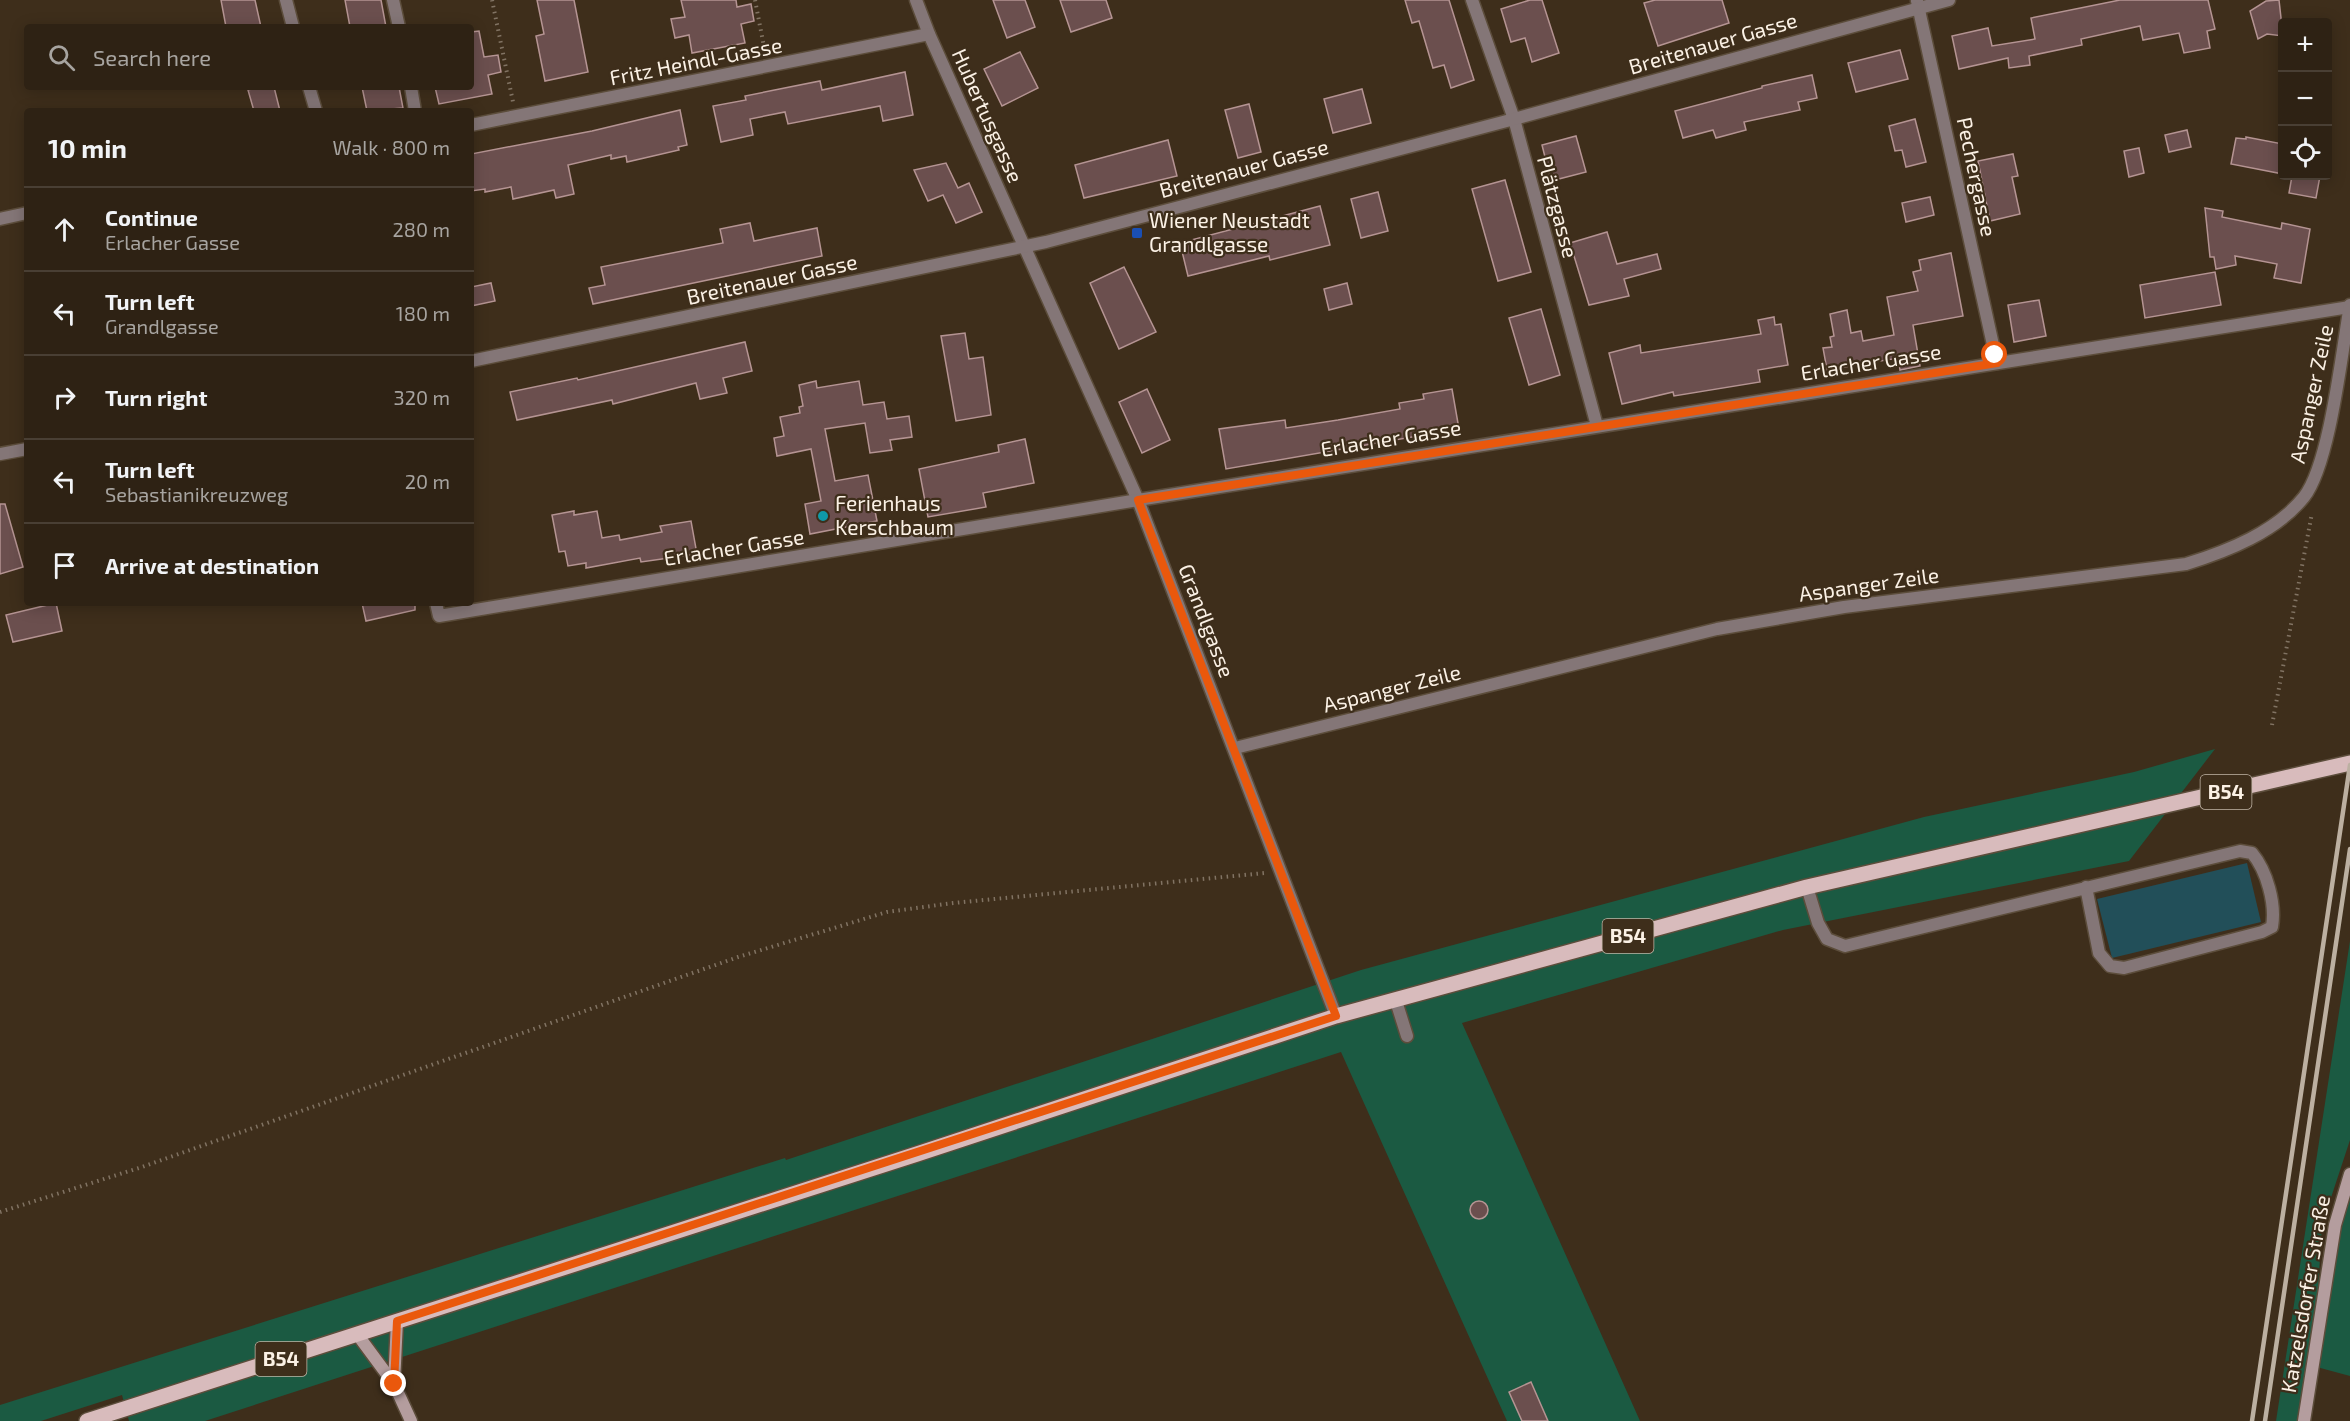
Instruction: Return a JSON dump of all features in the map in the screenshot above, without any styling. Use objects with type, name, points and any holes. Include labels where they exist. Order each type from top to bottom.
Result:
[{"type":"main road","name":"B54","points":[[87,1421],[1336,1016],[1807,887],[2350,763]]},
{"type":"street","points":[[286,0],[292,24]]},
{"type":"street","points":[[393,0],[398,24]]},
{"type":"street","name":"Hubertusgasse","points":[[916,0],[929,34],[1025,247]]},
{"type":"street","name":"Plätzgasse","points":[[1472,0],[1514,119],[1597,426]]},
{"type":"street","name":"Breitenauer Gasse","points":[[474,360],[1025,247],[1514,119],[1917,3],[1949,0]]},
{"type":"street","name":"Pechergasse","points":[[1917,3],[1997,363]]},
{"type":"street","name":"Fritz Heindl-Gasse","points":[[474,124],[768,68],[929,34]]},
{"type":"street","points":[[310,90],[315,108]]},
{"type":"street","points":[[412,90],[415,108]]},
{"type":"street","points":[[0,219],[24,214]]},
{"type":"street","name":"Grandlgasse","points":[[1025,247],[1138,500],[1336,1016]]},
{"type":"street","name":"Erlacher Gasse","points":[[437,606],[439,616],[1138,500],[2350,306]]},
{"type":"street","name":"Aspanger Zeile","points":[[1235,748],[1717,629],[1844,607],[2186,564],[2225,552],[2287,516],[2306,495],[2321,462],[2350,306]]},
{"type":"street","points":[[0,454],[24,450]]},
{"type":"street","points":[[1807,887],[1818,923],[1827,939],[1845,946],[2086,887],[2240,851],[2252,853],[2262,864],[2274,914],[2272,927],[2262,932],[2124,968],[2110,966],[2099,953],[2086,887]]},
{"type":"street","points":[[1396,1001],[1407,1036]]},
{"type":"street","name":"Katzelsdorfer Straße","points":[[2304,1421],[2335,1225],[2350,1174]]},
{"type":"street","points":[[394,1384],[397,1321]]},
{"type":"street","points":[[357,1334],[394,1384],[411,1421]]},
{"type":"path","points":[[492,0],[516,117]]},
{"type":"path","points":[[754,0],[768,68]]},
{"type":"path","points":[[2272,725],[2313,508]]},
{"type":"path","points":[[0,1212],[142,1167],[738,957],[887,912],[953,903],[1281,871]]},
{"type":"green space","points":[[2215,749],[2129,861],[1783,930],[1462,1023],[1640,1421],[1507,1421],[1341,1052],[205,1421],[129,1421],[122,1395],[41,1421],[0,1421],[0,1405],[785,1158],[786,1160],[1361,970],[1924,817],[2134,772]]},
{"type":"green space","points":[[2350,941],[2350,1140],[2322,1225],[2314,1356],[2350,1174],[2350,1376],[2313,1366],[2304,1421],[2276,1421]]},
{"type":"water","points":[[2247,863],[2261,922],[2112,958],[2097,899]]},
{"type":"building","points":[[221,0],[255,0],[260,24],[225,24]]},
{"type":"building","points":[[345,0],[381,0],[385,24],[349,24]]},
{"type":"building","points":[[537,0],[574,0],[588,72],[545,81],[536,36],[544,34]]},
{"type":"building","points":[[681,0],[736,0],[737,7],[751,4],[754,21],[741,24],[745,43],[692,53],[689,35],[675,38],[671,19],[685,17]]},
{"type":"building","points":[[993,0],[1025,0],[1035,27],[1007,38]]},
{"type":"building","points":[[1060,0],[1106,0],[1112,18],[1071,32]]},
{"type":"building","points":[[1405,0],[1449,0],[1474,80],[1451,88],[1444,65],[1433,68],[1419,21],[1412,23]]},
{"type":"building","points":[[1530,0],[1542,0],[1559,53],[1532,62],[1525,38],[1511,42],[1501,9]]},
{"type":"building","points":[[1655,0],[1722,0],[1729,23],[1658,46],[1644,3]]},
{"type":"building","points":[[2120,0],[2208,0],[2215,29],[2207,31],[2210,48],[2184,53],[2179,33],[2143,40],[2140,26],[2081,39],[2082,45],[2029,56],[2030,65],[2009,68],[2008,58],[1959,69],[1952,36],[1988,28],[1992,46],[2035,39],[2031,18]]},
{"type":"building","points":[[2279,0],[2281,18],[2278,18],[2278,35],[2267,34],[2258,39],[2250,11],[2266,1]]},
{"type":"building","points":[[479,31],[484,57],[498,55],[501,72],[488,75],[492,94],[439,104],[436,90],[474,90],[474,32]]},
{"type":"building","points":[[1900,50],[1908,79],[1856,92],[1848,63]]},
{"type":"building","points":[[1020,52],[1038,88],[1002,106],[984,69]]},
{"type":"building","points":[[905,72],[913,115],[883,121],[880,106],[788,124],[785,112],[750,119],[753,135],[721,142],[713,106],[746,100],[745,96],[820,81],[822,90]]},
{"type":"building","points":[[1812,75],[1817,98],[1798,102],[1800,110],[1744,122],[1746,130],[1716,138],[1713,130],[1683,138],[1675,111],[1762,88],[1762,86]]},
{"type":"building","points":[[1362,89],[1371,123],[1333,133],[1324,99]]},
{"type":"building","points":[[248,90],[275,90],[279,108],[253,108]]},
{"type":"building","points":[[363,90],[400,90],[403,108],[366,108]]},
{"type":"building","points":[[1249,104],[1261,152],[1238,158],[1225,110]]},
{"type":"building","points":[[680,110],[687,145],[678,147],[679,150],[627,162],[626,156],[611,159],[611,155],[568,165],[574,194],[556,198],[554,190],[513,199],[511,187],[485,192],[485,189],[474,191],[474,153],[592,131]]},
{"type":"building","points":[[1915,119],[1926,162],[1906,167],[1902,150],[1895,151],[1889,126]]},
{"type":"building","points":[[2187,130],[2191,147],[2169,152],[2165,135]]},
{"type":"building","points":[[1576,136],[1586,172],[1551,181],[1542,145]]},
{"type":"building","points":[[2246,137],[2278,143],[2278,173],[2231,164],[2236,138],[2246,139]]},
{"type":"building","points":[[1168,140],[1177,176],[1084,198],[1075,165]]},
{"type":"building","points":[[2139,148],[2144,173],[2129,177],[2124,151]]},
{"type":"building","points":[[2013,154],[2018,176],[2012,177],[2020,214],[1990,221],[1978,161]]},
{"type":"building","points":[[946,163],[958,188],[969,183],[982,212],[956,223],[943,195],[928,201],[914,170]]},
{"type":"building","points":[[1505,180],[1531,272],[1498,281],[1472,189]]},
{"type":"building","points":[[2291,180],[2319,180],[2316,198],[2289,193]]},
{"type":"building","points":[[1378,192],[1388,231],[1361,238],[1351,199]]},
{"type":"building","points":[[1930,197],[1934,215],[1906,222],[1902,203]]},
{"type":"building","points":[[1320,206],[1330,245],[1270,260],[1269,256],[1188,276],[1180,243]]},
{"type":"building","points":[[2205,208],[2223,211],[2222,217],[2281,229],[2282,223],[2310,229],[2301,283],[2274,278],[2277,264],[2235,256],[2236,265],[2216,269],[2214,257],[2210,257]]},
{"type":"building","points":[[750,223],[754,241],[817,228],[822,256],[593,304],[589,288],[605,285],[601,267],[723,243],[720,229]]},
{"type":"building","points":[[1607,232],[1617,264],[1657,254],[1661,269],[1624,279],[1629,296],[1589,305],[1570,243]]},
{"type":"building","points":[[1951,253],[1963,316],[1913,325],[1920,366],[1900,370],[1898,358],[1827,370],[1823,348],[1832,347],[1830,337],[1834,336],[1830,314],[1847,310],[1851,333],[1861,331],[1863,341],[1894,335],[1887,297],[1918,291],[1913,272],[1921,270],[1919,260]]},
{"type":"building","points":[[1124,267],[1156,332],[1119,349],[1090,283]]},
{"type":"building","points":[[2215,272],[2221,305],[2145,318],[2140,285]]},
{"type":"building","points":[[491,283],[495,301],[474,305],[474,286]]},
{"type":"building","points":[[1347,283],[1352,304],[1329,310],[1324,289]]},
{"type":"building","points":[[2039,300],[2046,336],[2014,342],[2008,305]]},
{"type":"building","points":[[1541,309],[1560,375],[1529,385],[1509,318]]},
{"type":"building","points":[[1774,317],[1775,325],[1781,324],[1788,365],[1758,370],[1760,382],[1674,396],[1673,392],[1622,404],[1609,353],[1640,345],[1641,353],[1761,334],[1758,320]]},
{"type":"building","points":[[965,333],[969,359],[983,357],[991,415],[956,421],[941,336]]},
{"type":"building","points":[[745,342],[752,371],[723,378],[727,393],[700,399],[696,383],[613,404],[612,400],[517,420],[510,392],[577,378],[578,380]]},
{"type":"building","points":[[816,381],[817,388],[859,381],[863,405],[884,402],[887,419],[909,416],[912,437],[890,440],[892,450],[870,453],[865,423],[825,429],[835,481],[868,475],[877,521],[810,534],[805,504],[821,501],[811,449],[777,456],[774,438],[784,436],[780,417],[800,413],[799,407],[803,406],[799,385]]},
{"type":"building","points":[[1147,389],[1170,440],[1142,453],[1119,402]]},
{"type":"building","points":[[1452,389],[1459,429],[1226,469],[1219,429],[1285,420],[1286,428],[1338,420],[1400,409],[1399,403],[1424,399],[1423,394]]},
{"type":"building","points":[[1025,439],[1034,483],[983,493],[986,507],[928,517],[919,469],[999,452],[998,445]]},
{"type":"building","points":[[0,504],[5,504],[23,567],[0,574]]},
{"type":"building","points":[[574,511],[574,515],[597,511],[602,538],[619,535],[620,540],[662,532],[660,526],[691,521],[697,554],[641,562],[640,558],[586,568],[586,563],[568,566],[565,551],[559,552],[552,515]]},
{"type":"building","points":[[44,606],[57,606],[62,631],[13,642],[6,615]]},
{"type":"building","points":[[363,606],[415,606],[415,610],[366,621]]},
{"type":"building","points":[[1479,1201],[1485,1204],[1488,1210],[1485,1216],[1479,1219],[1473,1216],[1470,1210],[1473,1204]]},
{"type":"building","points":[[1531,1382],[1548,1421],[1522,1421],[1509,1392]]},
{"type":"railway","points":[[2252,1421],[2350,765]]},
{"type":"railway","points":[[2265,1421],[2350,849]]},
{"type":"place","name":"Wiener Neustadt Grandlgasse","points":[[1137,233]]},
{"type":"place","name":"Ferienhaus Kerschbaum","points":[[823,516]]},
{"type":"route","points":[[394,1384],[397,1321],[917,1154],[1336,1016],[1138,500],[1997,363],[1995,355]]}]
